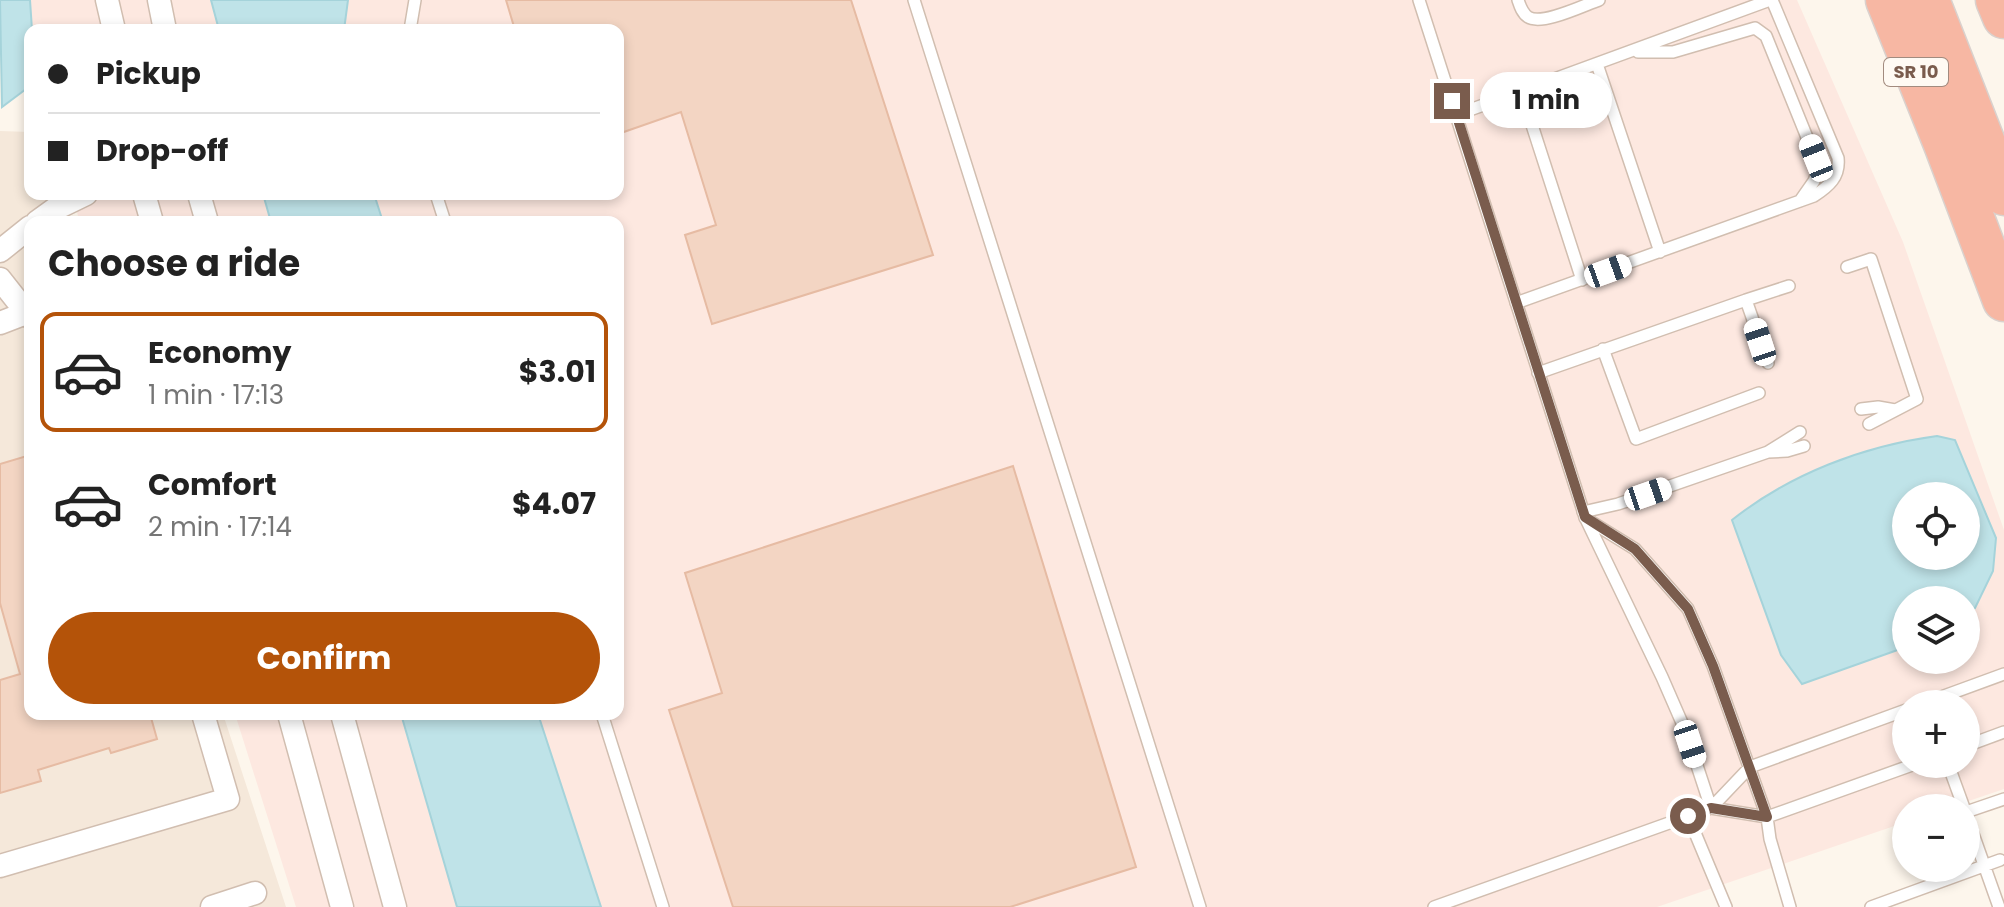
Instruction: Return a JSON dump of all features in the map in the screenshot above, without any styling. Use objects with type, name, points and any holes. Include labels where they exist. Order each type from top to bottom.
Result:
[{"type":"highway","points":[[1875,0],[1945,144]]},
{"type":"highway","name":"SR 10","points":[[1887,0],[2004,300]]},
{"type":"highway","points":[[1928,0],[2004,194]]},
{"type":"highway","points":[[1997,0],[2004,17]]},
{"type":"street","points":[[107,0],[113,24]]},
{"type":"street","points":[[159,0],[164,24]]},
{"type":"street","points":[[45,216],[74,200]]},
{"type":"street","points":[[0,251],[24,232]]},
{"type":"street","points":[[0,279],[24,310]]},
{"type":"street","points":[[0,323],[24,316]]},
{"type":"street","points":[[0,866],[228,799],[205,720]]},
{"type":"street","points":[[291,720],[342,907]]},
{"type":"street","points":[[344,720],[395,907]]},
{"type":"street","points":[[212,907],[255,893]]},
{"type":"lane","points":[[411,24],[415,0]]},
{"type":"lane","points":[[914,0],[1200,907]]},
{"type":"lane","points":[[1419,0],[1584,515],[1686,732],[1711,808]]},
{"type":"lane","points":[[1518,0],[1522,11],[1533,19],[1547,19],[1599,0]]},
{"type":"lane","points":[[1456,115],[1771,0],[1838,158],[1839,168],[1835,179],[1827,188],[1800,202],[1516,303]]},
{"type":"lane","points":[[1627,52],[1673,52],[1755,28],[1766,36],[1819,167],[1800,202]]},
{"type":"lane","points":[[1597,64],[1660,252]]},
{"type":"lane","points":[[1521,91],[1582,280]]},
{"type":"lane","points":[[1847,267],[1871,259],[1917,399],[1869,424]]},
{"type":"lane","points":[[1538,373],[1789,286]]},
{"type":"lane","points":[[1746,300],[1768,363]]},
{"type":"lane","points":[[1603,349],[1636,439],[1759,393]]},
{"type":"lane","points":[[1861,409],[1878,407],[1895,410]]},
{"type":"lane","points":[[1584,515],[1768,452],[1800,432]]},
{"type":"lane","points":[[1768,452],[1804,446]]},
{"type":"lane","points":[[1584,515],[1635,549],[1688,609],[1713,666],[1750,767],[1767,817],[1770,839],[1790,907]]},
{"type":"lane","points":[[1960,690],[2004,674]]},
{"type":"lane","points":[[1434,907],[1711,808],[1750,767],[1892,715]]},
{"type":"lane","points":[[604,720],[663,907]]},
{"type":"lane","points":[[1980,741],[2004,732]]},
{"type":"lane","points":[[1711,808],[1767,817],[1892,772]]},
{"type":"lane","points":[[1980,807],[2004,799]]},
{"type":"lane","points":[[1688,816],[1726,907]]},
{"type":"lane","points":[[1980,855],[2000,902]]},
{"type":"lane","points":[[1871,907],[2000,860]]},
{"type":"shaded area","points":[[30,0],[1797,0],[1903,242],[2004,530],[2004,789],[1980,797],[1980,794],[1892,794],[1892,827],[1657,907],[296,907],[237,720],[624,720],[624,216],[78,216],[73,200],[624,200],[624,24],[32,24]]},
{"type":"shaded area","points":[[0,131],[24,132],[24,200],[60,200],[65,216],[24,216],[24,720],[225,720],[286,907],[0,907]]},
{"type":"water","points":[[0,0],[30,0],[32,24],[24,24],[24,90],[2,107]]},
{"type":"water","points":[[211,0],[348,0],[345,24],[217,24]]},
{"type":"water","points":[[265,200],[376,200],[381,216],[269,216]]},
{"type":"water","points":[[1937,436],[1955,440],[1973,482],[1892,482],[1892,570],[1980,570],[1980,500],[1996,538],[1993,571],[1980,598],[1980,586],[1892,586],[1892,652],[1802,684],[1781,655],[1732,520],[1803,476],[1828,464],[1882,447]]},
{"type":"water","points":[[403,720],[540,720],[601,907],[457,907]]},
{"type":"building","points":[[506,0],[851,0],[933,255],[712,324],[685,235],[716,225],[681,112],[624,132],[624,24],[513,24]]},
{"type":"building","points":[[24,457],[24,720],[152,720],[157,739],[111,753],[109,748],[38,770],[41,781],[0,793],[0,680],[20,674],[0,603],[0,464]]},
{"type":"building","points":[[1013,466],[1136,867],[1010,907],[733,907],[669,710],[722,693],[685,573]]},
{"type":"route","points":[[1452,101],[1585,517],[1635,549],[1688,609],[1713,666],[1767,817],[1711,808],[1688,816]]}]
